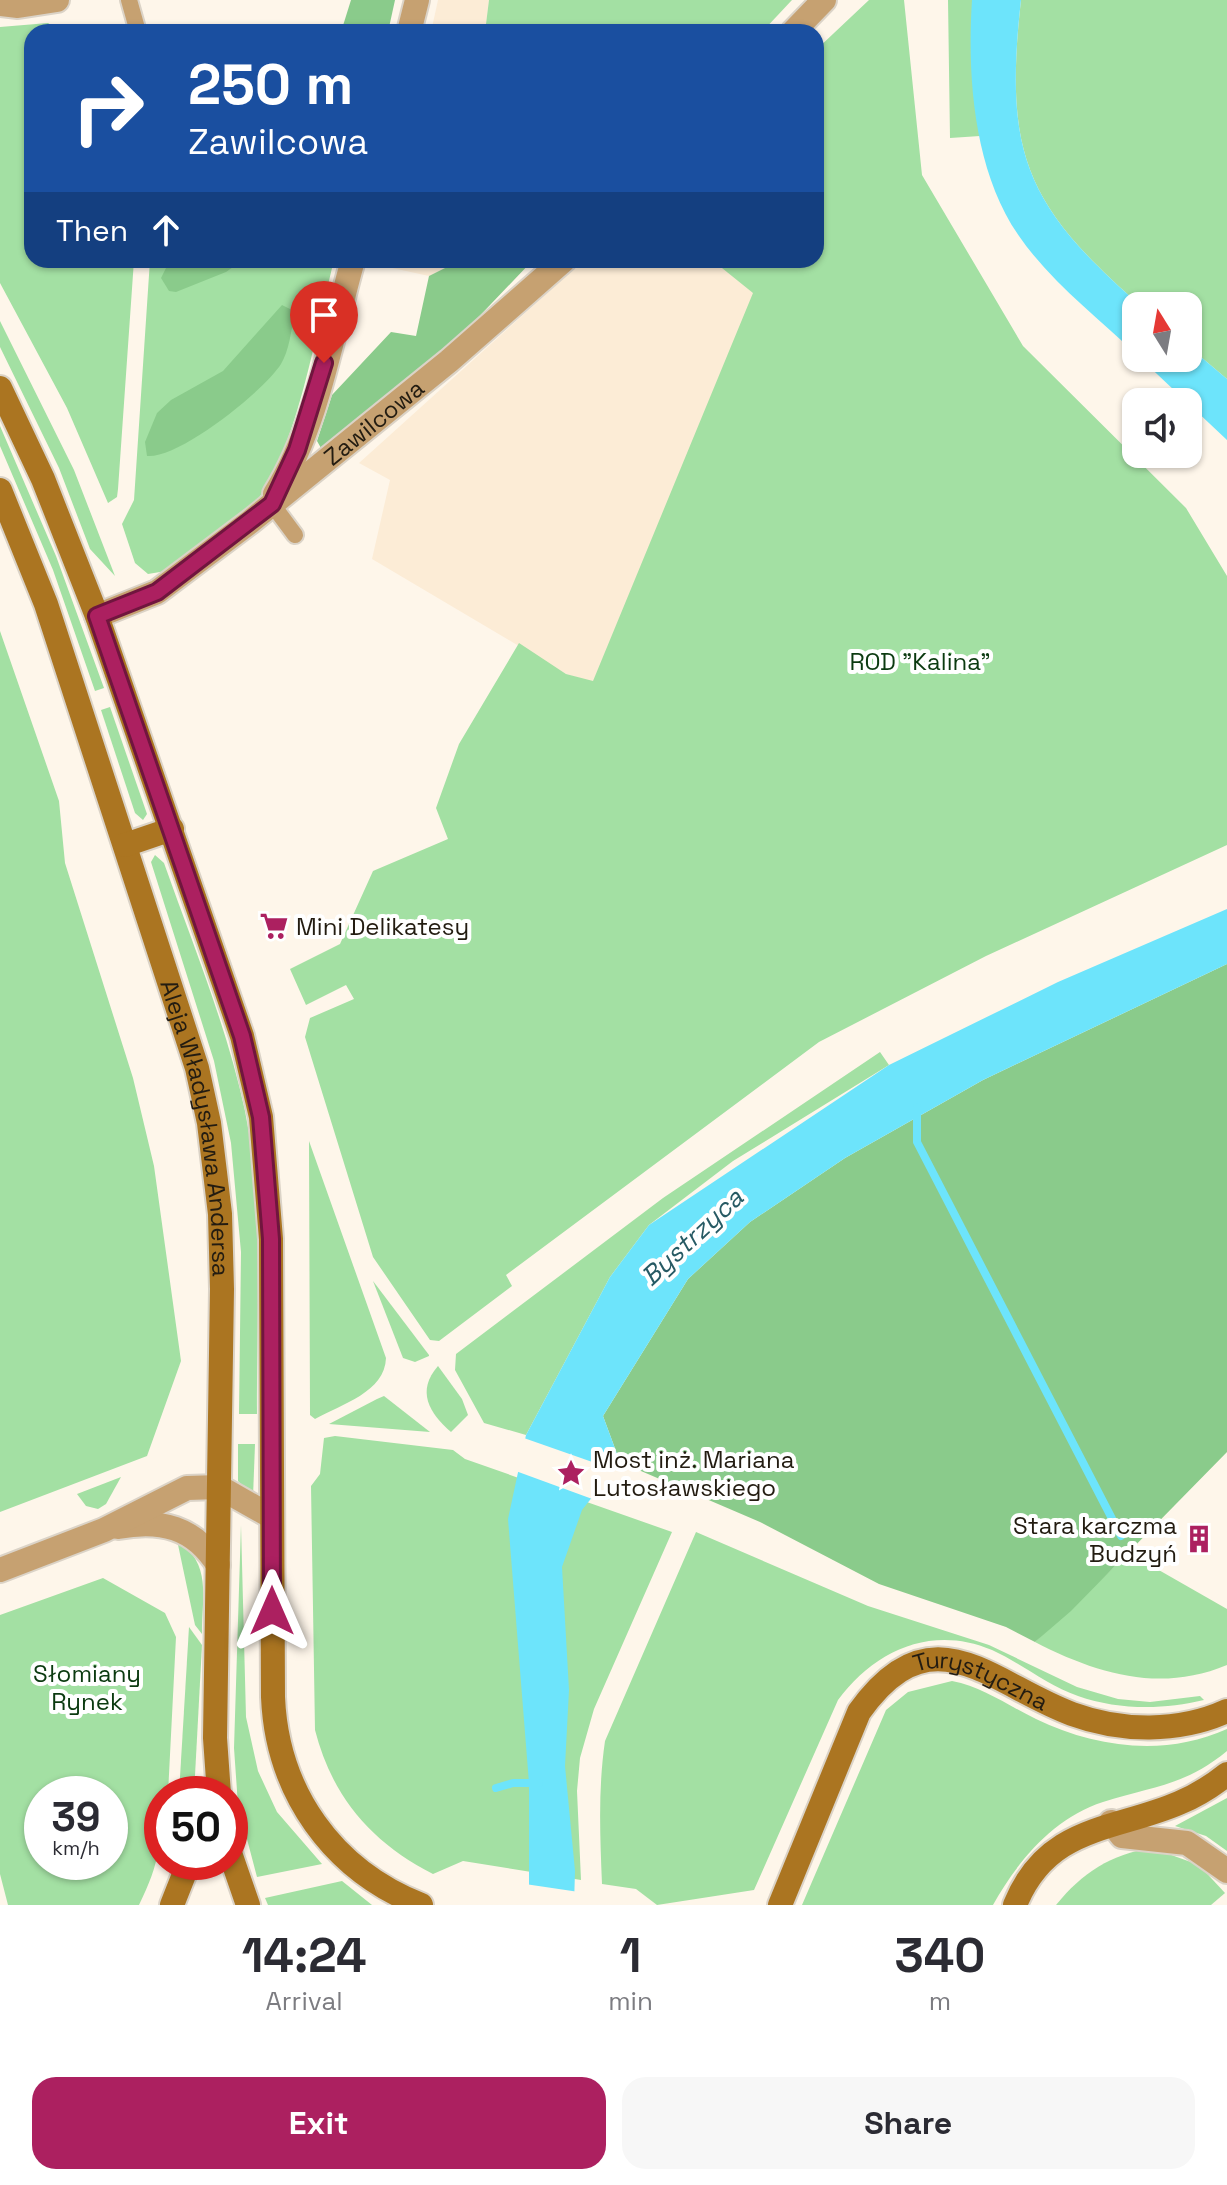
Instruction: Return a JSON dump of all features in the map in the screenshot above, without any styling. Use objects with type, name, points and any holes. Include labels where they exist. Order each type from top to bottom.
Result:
[{"type":"main road","points":[[0,388],[49,493],[97,616],[242,1036],[261,1117],[270,1208],[274,1713],[287,1773],[298,1799],[332,1847],[381,1886],[421,1905]]},
{"type":"main road","name":"Aleja Władysława Andersa","points":[[0,490],[46,604],[125,845],[200,1078],[213,1146],[222,1261],[216,1776]]},
{"type":"main road","points":[[125,845],[172,829]]},
{"type":"main road","name":"Turystyczna","points":[[780,1905],[859,1712],[880,1686],[904,1668],[930,1660],[970,1664],[1070,1714],[1119,1725],[1171,1726],[1227,1711]]},
{"type":"main road","points":[[1015,1905],[1031,1876],[1045,1861],[1086,1832],[1176,1805],[1227,1774]]},
{"type":"main road","points":[[172,1905],[182,1880]]},
{"type":"main road","points":[[239,1880],[248,1905]]},
{"type":"street","points":[[411,24],[417,0]]},
{"type":"street","points":[[801,24],[824,0]]},
{"type":"street","points":[[0,4],[53,1]]},
{"type":"street","points":[[271,504],[288,474],[310,415],[351,268]]},
{"type":"street","name":"Zawilcowa","points":[[97,616],[157,592],[449,361],[555,268]]},
{"type":"street","points":[[0,1570],[104,1530],[187,1488],[219,1487],[272,1517]]},
{"type":"street","points":[[104,1530],[142,1522],[178,1528],[206,1546],[218,1565]]},
{"type":"street","points":[[1111,1822],[1122,1836],[1187,1843],[1227,1871]]},
{"type":"lane","points":[[129,0],[136,24]]},
{"type":"lane","points":[[271,504],[295,535]]},
{"type":"shaded area","points":[[438,0],[489,0],[486,24],[433,24]]},
{"type":"shaded area","points":[[392,268],[445,268],[429,276]]},
{"type":"shaded area","points":[[575,268],[722,268],[754,293],[593,682],[566,674],[372,559],[390,480],[359,463]]},
{"type":"green space","points":[[351,0],[395,0],[390,24],[344,24]]},
{"type":"green space","points":[[489,0],[792,0],[770,24],[486,24]]},
{"type":"green space","name":"ROD \"Kalina\"","points":[[869,0],[904,0],[922,175],[1023,346],[1122,444],[1122,468],[1146,468],[1186,508],[1227,576],[1227,845],[986,956],[819,1042],[506,1275],[512,1286],[439,1341],[430,1340],[373,1257],[305,1037],[310,1018],[354,999],[346,985],[306,1005],[290,969],[340,944],[373,871],[448,839],[436,808],[459,744],[519,643],[566,674],[593,681],[753,293],[722,268],[824,268],[824,42]]},
{"type":"green space","points":[[948,0],[972,0],[973,85],[980,136],[950,138]]},
{"type":"green space","points":[[1021,0],[1227,0],[1227,379],[1202,358],[1202,292],[1126,292],[1071,237],[1048,205],[1031,172],[1021,137],[1016,98]]},
{"type":"green space","points":[[24,25],[24,268],[133,268],[118,489],[117,497],[108,503],[67,408],[0,283],[0,27]]},
{"type":"green space","points":[[149,268],[332,268],[294,420],[283,452],[256,502],[166,571],[148,574],[135,563],[122,524],[134,500]]},
{"type":"green space","points":[[166,268],[232,268],[176,292],[169,291],[161,278]]},
{"type":"green space","points":[[445,268],[525,268],[451,346],[321,448],[317,441],[332,395],[391,332],[416,336],[429,276]]},
{"type":"green space","points":[[282,305],[292,310],[294,316],[286,353],[272,376],[240,406],[199,435],[179,447],[147,456],[145,442],[157,413],[171,400],[223,371]]},
{"type":"green space","points":[[0,321],[74,470],[115,576],[90,549],[59,468],[0,347]]},
{"type":"green space","points":[[0,426],[56,556],[104,688],[95,691],[53,570],[0,446]]},
{"type":"green space","points":[[0,631],[59,801],[65,863],[133,1078],[154,1166],[181,1361],[147,1456],[0,1512]]},
{"type":"green space","points":[[110,707],[147,814],[143,820],[135,813],[101,710]]},
{"type":"green space","points":[[155,855],[164,863],[209,986],[245,1111],[257,1224],[257,1414],[239,1414],[241,1252],[231,1143],[214,1061],[151,862]]},
{"type":"green space","points":[[1227,964],[1227,1452],[1071,1611],[1035,1642],[1006,1627],[879,1584],[760,1522],[620,1462],[603,1416],[688,1279],[750,1222],[845,1158],[983,1080]]},
{"type":"green space","points":[[880,1052],[889,1065],[733,1161],[649,1225],[610,1277],[526,1435],[484,1423],[455,1370],[456,1354],[663,1198]]},
{"type":"green space","points":[[309,1141],[386,1358],[384,1370],[370,1388],[315,1419],[310,1415]]},
{"type":"green space","points":[[373,1281],[429,1356],[415,1362],[403,1358]]},
{"type":"green space","points":[[438,1366],[462,1399],[468,1415],[451,1432],[428,1401],[428,1384]]},
{"type":"green space","points":[[384,1396],[430,1432],[329,1424],[377,1399]]},
{"type":"green space","points":[[335,1436],[453,1450],[465,1459],[672,1532],[594,1709],[580,1758],[577,1791],[581,1880],[463,1861],[433,1874],[391,1848],[373,1832],[344,1797],[332,1776],[315,1730],[311,1486],[320,1474],[324,1438]]},
{"type":"green space","points":[[238,1444],[255,1444],[253,1497],[238,1481]]},
{"type":"green space","points":[[121,1477],[106,1504],[98,1509],[86,1506],[77,1494]]},
{"type":"green space","points":[[241,1525],[246,1717],[258,1771],[277,1812],[322,1864],[257,1877],[248,1843],[248,1776],[236,1776],[234,1748]]},
{"type":"green space","points":[[696,1532],[868,1606],[989,1645],[1077,1687],[1118,1699],[1150,1702],[1200,1696],[1204,1700],[1157,1707],[1109,1704],[1078,1696],[1003,1655],[969,1643],[926,1641],[906,1647],[869,1668],[838,1700],[754,1890],[657,1905],[636,1889],[602,1884],[600,1812],[603,1759],[605,1741]]},
{"type":"green space","points":[[177,1540],[196,1559],[200,1570],[203,1582],[202,1634],[195,1625]]},
{"type":"green space","points":[[1129,1553],[1227,1609],[1227,1665],[1177,1678],[1129,1676],[1082,1663],[1035,1642]]},
{"type":"green space","name":"Słomiany Rynek","points":[[103,1578],[165,1613],[176,1637],[169,1776],[144,1776],[144,1880],[149,1880],[139,1905],[8,1905],[0,1874],[0,1615]]},
{"type":"green space","points":[[189,1627],[202,1645],[195,1776],[180,1776]]},
{"type":"green space","points":[[952,1681],[1082,1737],[1155,1746],[1203,1738],[1227,1729],[1227,1751],[1181,1779],[1103,1802],[1068,1819],[1038,1843],[1013,1873],[993,1905],[802,1905],[886,1710],[908,1692]]},
{"type":"green space","points":[[1227,1798],[1227,1851],[1206,1836],[1175,1826]]},
{"type":"green space","points":[[1152,1848],[1199,1865],[1225,1893],[1211,1905],[1056,1905],[1076,1883],[1098,1867],[1123,1855]]},
{"type":"green space","points":[[342,1881],[372,1905],[268,1905],[265,1898]]},
{"type":"water","points":[[972,0],[1021,0],[1016,98],[1021,137],[1031,172],[1048,205],[1071,237],[1126,292],[1122,292],[1122,341],[1045,268],[1019,236],[1004,210],[992,183],[977,123]]},
{"type":"water","points":[[1202,358],[1227,379],[1227,440],[1202,416],[1202,388],[1172,388],[1155,372],[1202,372]]},
{"type":"water","name":"Bystrzyca","points":[[1227,909],[1227,964],[983,1080],[845,1158],[750,1222],[688,1279],[603,1416],[620,1462],[582,1510],[562,1567],[569,1690],[565,1766],[575,1871],[574,1905],[529,1905],[529,1783],[508,1519],[526,1435],[610,1277],[649,1225],[889,1065],[1058,982]]},
{"type":"pier","points":[[521,1437],[618,1471],[595,1500],[513,1470]]},
{"type":"pier","points":[[525,1884],[579,1892],[578,1905],[525,1905]]},
{"type":"waterway","points":[[917,1107],[917,1142],[1121,1536]]},
{"type":"waterway","points":[[496,1788],[513,1783],[539,1783]]},
{"type":"place","name":"Mini Delikatesy","points":[[274,926]]},
{"type":"place","name":"Most inż. Mariana Lutosławskiego","points":[[571,1473]]},
{"type":"place","name":"Stara karczma Budzyń","points":[[1199,1539]]},
{"type":"route","points":[[272,1611],[271,1239],[269,1183],[261,1117],[242,1036],[97,616],[157,592],[272,504],[288,474],[310,415],[324,363]]}]
